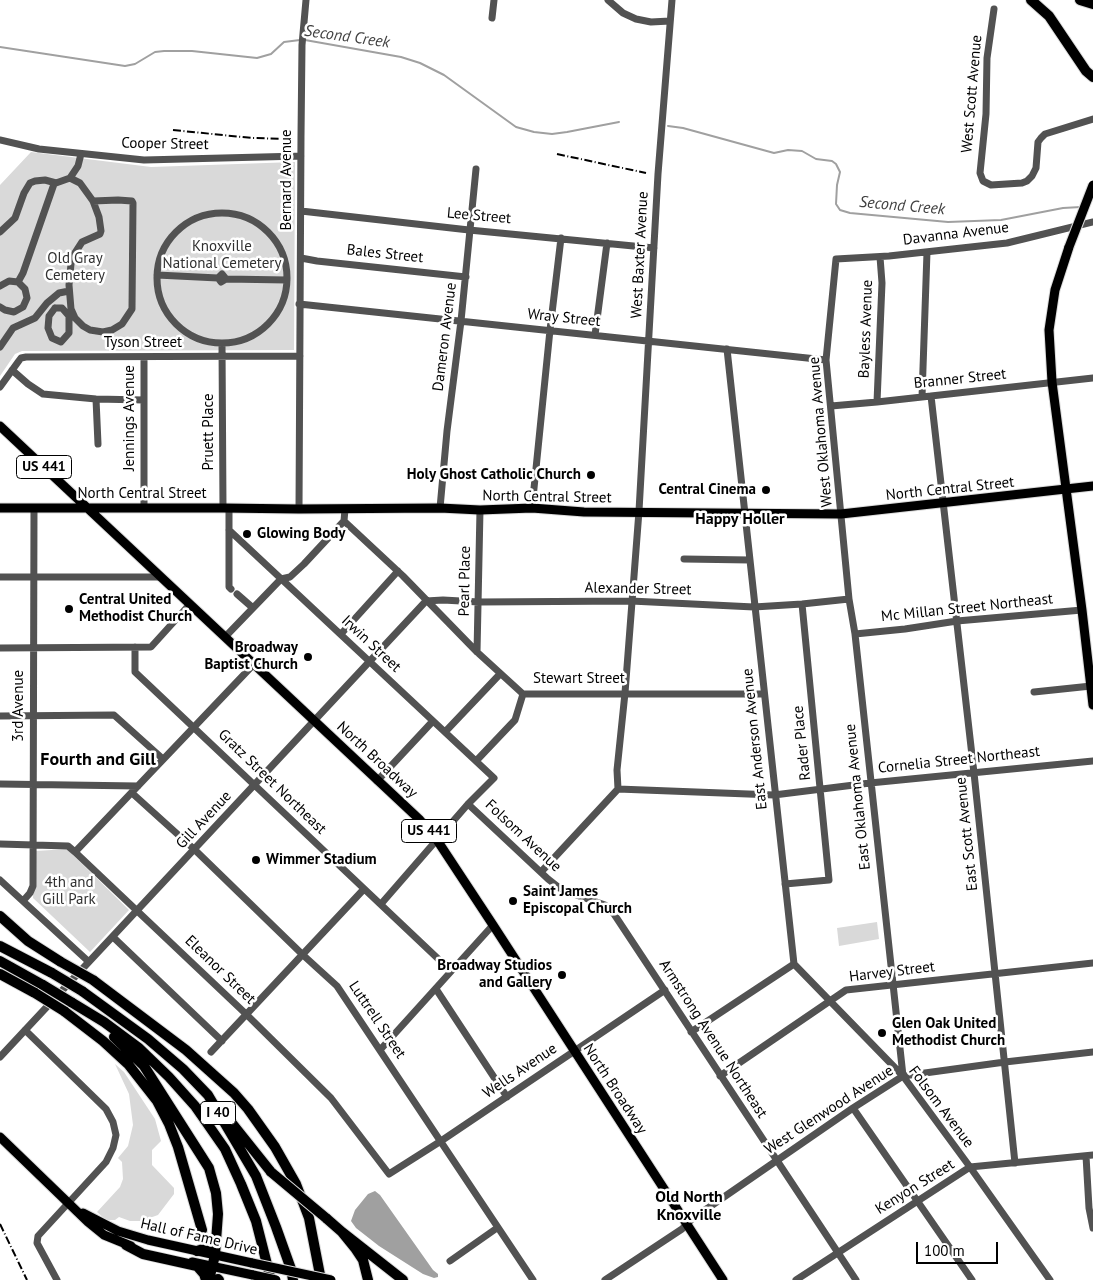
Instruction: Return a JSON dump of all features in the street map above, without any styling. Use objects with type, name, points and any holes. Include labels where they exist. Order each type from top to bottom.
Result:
[{"type":"highway","points":[[1031,0],[1049,16],[1086,71],[1093,77]]},
{"type":"highway","points":[[1080,0],[1093,4]]},
{"type":"highway","points":[[0,916],[28,941],[93,980],[186,1050],[248,1109],[275,1147],[296,1184],[309,1218],[321,1280]]},
{"type":"highway","name":"I 40","points":[[0,946],[82,991],[148,1039],[183,1069],[208,1095],[256,1176],[291,1269],[292,1280]]},
{"type":"highway","name":"I 40","points":[[0,961],[104,1022],[139,1048],[195,1106],[225,1149],[256,1221],[271,1280]]},
{"type":"highway","points":[[0,974],[64,1011],[103,1041],[128,1064],[157,1101],[169,1124],[178,1147],[202,1230]]},
{"type":"highway","points":[[85,1011],[144,1066],[209,1168],[216,1193],[218,1214],[213,1280]]},
{"type":"highway","points":[[208,1095],[271,1172],[403,1280]]},
{"type":"highway","points":[[342,1232],[363,1260],[368,1280]]},
{"type":"highway","points":[[198,1251],[209,1247],[216,1241]]},
{"type":"highway","points":[[126,1245],[143,1254],[197,1266],[213,1280]]},
{"type":"main road","points":[[1093,186],[1055,290],[1049,330],[1052,382],[1093,705]]},
{"type":"main road","name":"North Broadway","points":[[0,426],[315,720],[419,819],[437,840],[723,1280]]},
{"type":"main road","name":"North Central Street","points":[[0,508],[226,508],[299,510],[440,508],[480,510],[532,508],[584,512],[841,514],[1093,486]]},
{"type":"main road","name":"Hall of Fame Drive","points":[[0,1137],[88,1222],[104,1235],[126,1245],[276,1280]]},
{"type":"main road","name":"Hall of Fame Drive","points":[[68,1203],[96,1221],[118,1231],[148,1240],[331,1280]]},
{"type":"street","name":"Bernard Avenue","points":[[299,510],[302,45],[306,0]]},
{"type":"street","points":[[492,18],[494,0]]},
{"type":"street","points":[[608,0],[623,13],[636,19],[650,22],[670,21]]},
{"type":"street","name":"West Baxter Avenue","points":[[618,789],[617,770],[639,511],[658,174],[672,0]]},
{"type":"street","name":"West Scott Avenue","points":[[994,9],[987,58],[986,114],[980,173],[982,181],[991,185],[1022,184],[1027,181],[1036,168],[1038,142],[1045,134],[1093,119]]},
{"type":"street","name":"Cooper Street","points":[[0,140],[39,149],[144,160],[301,156]]},
{"type":"street","points":[[0,232],[15,218],[24,193],[30,183],[44,180],[54,184],[70,178],[78,166],[81,154]]},
{"type":"street","name":"Dameron Avenue","points":[[440,508],[476,169]]},
{"type":"street","points":[[70,178],[80,183],[93,201],[100,217],[101,233],[82,242],[76,248],[70,264],[69,291],[71,309],[71,315],[70,330],[68,336],[61,342],[55,341],[48,331],[48,316],[52,311],[59,308],[62,308],[71,315],[87,329],[103,332],[112,330],[122,324],[132,309],[133,203],[132,201],[93,201]]},
{"type":"street","points":[[18,282],[23,273],[54,184]]},
{"type":"street","name":"Lee Street","points":[[301,211],[654,248]]},
{"type":"street","points":[[220,213],[244,217],[259,225],[271,235],[283,256],[287,280],[286,290],[279,309],[267,325],[251,336],[232,343],[222,344],[194,338],[178,327],[162,304],[157,285],[157,275],[162,252],[176,232],[197,218],[220,213]]},
{"type":"street","name":"Davanna Avenue","points":[[836,259],[880,257],[1007,244],[1093,222]]},
{"type":"street","points":[[532,508],[561,238]]},
{"type":"street","points":[[595,335],[607,243]]},
{"type":"street","points":[[922,397],[927,252]]},
{"type":"street","name":"Bayless Avenue","points":[[877,402],[882,283],[880,257]]},
{"type":"street","name":"Bales Street","points":[[301,258],[466,277]]},
{"type":"street","name":"West Oklahoma Avenue","points":[[836,259],[826,360],[841,514]]},
{"type":"street","points":[[157,275],[218,278],[221,282],[226,279],[287,280]]},
{"type":"street","points":[[0,286],[9,281],[18,282],[25,289],[27,298],[26,303],[19,310],[14,312],[2,311]]},
{"type":"street","points":[[0,347],[13,328],[35,318],[47,303],[59,293],[69,291]]},
{"type":"street","name":"Wray Street","points":[[300,304],[826,360]]},
{"type":"street","name":"Pruett Place","points":[[222,344],[226,508],[229,530],[229,587],[253,608]]},
{"type":"street","name":"East Anderson Avenue","points":[[726,350],[794,964]]},
{"type":"street","name":"Tyson Street","points":[[0,387],[21,358],[26,357],[300,356]]},
{"type":"street","name":"Jennings Avenue","points":[[144,357],[144,508]]},
{"type":"street","points":[[12,370],[28,384],[44,394],[96,399],[144,400]]},
{"type":"street","name":"Branner Street","points":[[831,406],[1093,378]]},
{"type":"street","points":[[931,396],[944,503]]},
{"type":"street","points":[[96,399],[98,444]]},
{"type":"street","name":"East Scott Avenue","points":[[944,503],[1016,1163]]},
{"type":"street","name":"3rd Avenue","points":[[23,901],[30,893],[32,886],[34,509]]},
{"type":"street","points":[[225,637],[281,579],[290,577],[344,521],[345,509]]},
{"type":"street","name":"Pearl Place","points":[[476,652],[479,602],[480,510]]},
{"type":"street","name":"East Oklahoma Avenue","points":[[841,514],[903,1076]]},
{"type":"street","name":"Stewart Street","points":[[344,521],[398,571],[476,652],[523,694],[763,694]]},
{"type":"street","name":"Irwin Street","points":[[229,530],[477,760],[494,778],[468,804]]},
{"type":"street","points":[[684,559],[750,560]]},
{"type":"street","points":[[341,634],[398,571]]},
{"type":"street","points":[[0,577],[160,577]]},
{"type":"street","name":"Alexander Street","points":[[426,601],[631,601],[754,607],[849,599]]},
{"type":"street","name":"Gill Avenue","points":[[0,1057],[426,601]]},
{"type":"street","points":[[0,648],[151,646],[190,604]]},
{"type":"street","name":"Rader Place","points":[[785,884],[829,880],[802,604]]},
{"type":"street","name":"Mc Millan Street Northeast","points":[[855,634],[957,621],[1082,610]]},
{"type":"street","name":"Gratz Street Northeast","points":[[135,647],[135,672],[451,972]]},
{"type":"street","points":[[75,852],[254,664]]},
{"type":"street","points":[[445,732],[500,674]]},
{"type":"street","points":[[1034,692],[1091,686]]},
{"type":"street","points":[[477,760],[515,720],[523,694]]},
{"type":"street","points":[[0,716],[114,715],[163,759]]},
{"type":"street","points":[[378,780],[433,721]]},
{"type":"street","name":"Cornelia Street Northeast","points":[[618,789],[774,795],[870,783],[1093,761]]},
{"type":"street","points":[[0,784],[138,786]]},
{"type":"street","points":[[541,872],[618,789]]},
{"type":"street","name":"Luttrell Street","points":[[132,793],[338,986],[533,1280]]},
{"type":"street","points":[[381,904],[468,804]]},
{"type":"street","name":"Folsom Avenue","points":[[468,804],[562,890],[605,906],[614,914]]},
{"type":"street","name":"Eleanor Street","points":[[0,844],[68,846],[138,910],[331,1098],[389,1174]]},
{"type":"street","points":[[0,880],[89,962]]},
{"type":"street","points":[[211,1052],[364,889]]},
{"type":"street","name":"Armstrong Avenue Northeast","points":[[614,914],[636,950],[665,990],[856,1280]]},
{"type":"street","points":[[380,1050],[493,925]]},
{"type":"street","points":[[113,937],[222,1041]]},
{"type":"street","name":"Harvey Street","points":[[720,1076],[846,990],[1093,963]]},
{"type":"street","points":[[691,1032],[794,964]]},
{"type":"street","name":"Folsom Avenue","points":[[794,964],[903,1076],[1050,1280]]},
{"type":"street","points":[[436,989],[507,1097]]},
{"type":"street","name":"Wells Avenue","points":[[389,1174],[665,990]]},
{"type":"street","points":[[25,1030],[106,1109],[114,1122],[116,1135],[113,1148],[102,1166],[40,1232],[37,1238],[37,1243],[57,1280]]},
{"type":"street","name":"West Glenwood Avenue","points":[[605,1280],[682,1229],[853,1108],[903,1076],[1093,1052]]},
{"type":"street","points":[[853,1108],[916,1202],[972,1280]]},
{"type":"street","points":[[1089,1156],[1089,1208],[1093,1228]]},
{"type":"street","name":"Kenyon Street","points":[[796,1280],[970,1167],[1089,1156]]},
{"type":"street","points":[[450,1261],[497,1228]]},
{"type":"green space","points":[[31,152],[151,167],[295,162],[294,350],[22,351],[15,354],[0,376],[0,185]]},
{"type":"green space","name":"4th and Gill Park","points":[[67,849],[129,910],[90,952],[33,898],[36,851]]},
{"type":"green space","points":[[877,922],[879,939],[839,946],[837,928]]},
{"type":"green space","points":[[115,1064],[124,1072],[155,1119],[161,1141],[152,1150],[152,1165],[174,1188],[174,1194],[158,1215],[141,1221],[130,1221],[119,1217],[115,1220],[106,1220],[97,1212],[120,1187],[123,1179],[122,1162],[118,1158],[128,1146],[133,1125],[129,1094]]},
{"type":"shaded area","points":[[375,1191],[380,1195],[433,1270],[438,1274],[438,1277],[434,1278],[423,1274],[379,1246],[356,1228],[351,1221],[355,1210],[368,1194]]},
{"type":"waterway","name":"Second Creek","points":[[0,47],[125,66],[135,64],[155,52],[164,51],[192,51],[257,58],[271,54],[284,42],[300,40]]},
{"type":"waterway","name":"Second Creek","points":[[305,40],[401,57],[420,63],[444,75],[516,127],[534,132],[552,134],[619,122]]},
{"type":"waterway","name":"Second Creek","points":[[668,126],[683,128],[774,153],[788,150],[802,151],[816,159],[832,161],[840,172],[836,204],[840,210],[850,213],[948,222],[1001,220],[1063,208],[1081,207]]},
{"type":"tunnel","points":[[202,1230],[218,1279]]},
{"type":"railway","points":[[173,130],[252,138],[291,139]]},
{"type":"railway","points":[[557,154],[646,173]]},
{"type":"railway","points":[[0,1224],[27,1280]]},
{"type":"place","name":"Holy Ghost Catholic Church","points":[[591,475]]},
{"type":"place","name":"Central Cinema","points":[[766,490]]},
{"type":"place","name":"Glowing Body","points":[[247,534]]},
{"type":"place","name":"Central United Methodist Church","points":[[69,609]]},
{"type":"place","name":"Broadway Baptist Church","points":[[308,657]]},
{"type":"place","name":"Wimmer Stadium","points":[[256,860]]},
{"type":"place","name":"Saint James Episcopal Church","points":[[513,901]]},
{"type":"place","name":"Broadway Studios and Gallery","points":[[562,975]]},
{"type":"place","name":"Glen Oak United Methodist Church","points":[[882,1033]]},
{"type":"district","name":"Happy Holler","points":[[740,519]]},
{"type":"district","name":"Fourth and Gill","points":[[98,760]]},
{"type":"district","name":"Old North Knoxville","points":[[689,1206]]},
{"type":"park label","name":"Knoxville National Cemetery","points":[[222,256]]},
{"type":"park label","name":"Old Gray Cemetery","points":[[75,268]]}]
